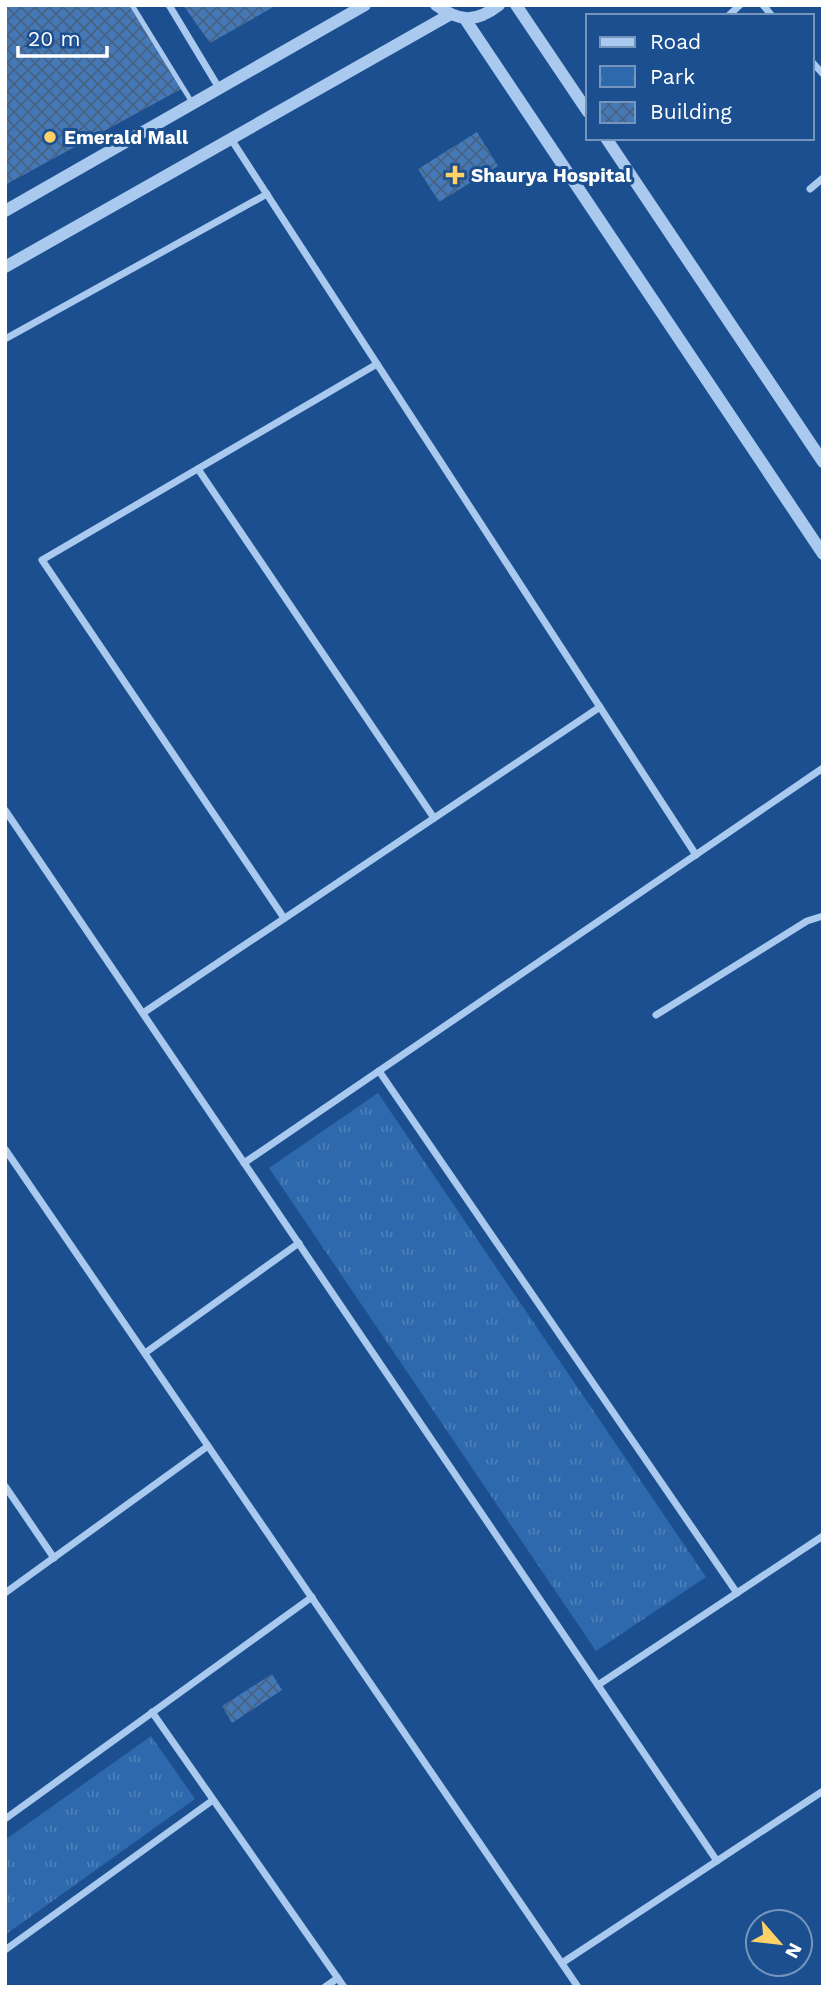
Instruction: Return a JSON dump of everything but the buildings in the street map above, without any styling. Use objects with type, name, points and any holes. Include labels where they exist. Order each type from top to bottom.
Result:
[{"type":"street","points":[[169,5],[219,88]]},
{"type":"street","points":[[5,211],[366,5]]},
{"type":"street","points":[[436,5],[449,15],[465,19],[483,16],[499,5]]},
{"type":"street","points":[[516,5],[586,109]]},
{"type":"street","points":[[5,267],[449,15]]},
{"type":"street","points":[[465,19],[823,554]]},
{"type":"street","points":[[231,139],[696,855]]},
{"type":"street","points":[[607,140],[823,462]]},
{"type":"street","points":[[810,189],[823,178]]},
{"type":"street","points":[[5,339],[267,194]]},
{"type":"street","points":[[284,918],[41,559],[377,364]]},
{"type":"street","points":[[198,469],[433,818]]},
{"type":"street","points":[[143,1013],[600,707]]},
{"type":"street","points":[[244,1163],[823,768]]},
{"type":"street","points":[[5,810],[717,1861]]},
{"type":"street","points":[[656,1015],[807,921],[823,916]]},
{"type":"street","points":[[379,1071],[737,1593]]},
{"type":"street","points":[[5,1149],[578,1987]]},
{"type":"street","points":[[145,1353],[299,1243]]},
{"type":"street","points":[[5,1593],[208,1446]]},
{"type":"street","points":[[5,1486],[54,1558]]},
{"type":"street","points":[[598,1685],[823,1536]]},
{"type":"street","points":[[5,1819],[312,1597]]},
{"type":"street","points":[[152,1713],[344,1987]]},
{"type":"street","points":[[562,1963],[823,1791]]},
{"type":"street","points":[[5,1950],[213,1800]]},
{"type":"street","points":[[325,1987],[338,1978]]},
{"type":"lane","points":[[131,5],[193,104]]},
{"type":"green space","points":[[378,1093],[706,1577],[596,1651],[269,1168]]},
{"type":"green space","points":[[151,1736],[195,1799],[5,1935],[5,1840]]},
{"type":"place","name":"Emerald Mall","points":[[50,137]]},
{"type":"place","name":"Shaurya Hospital","points":[[455,175]]}]
